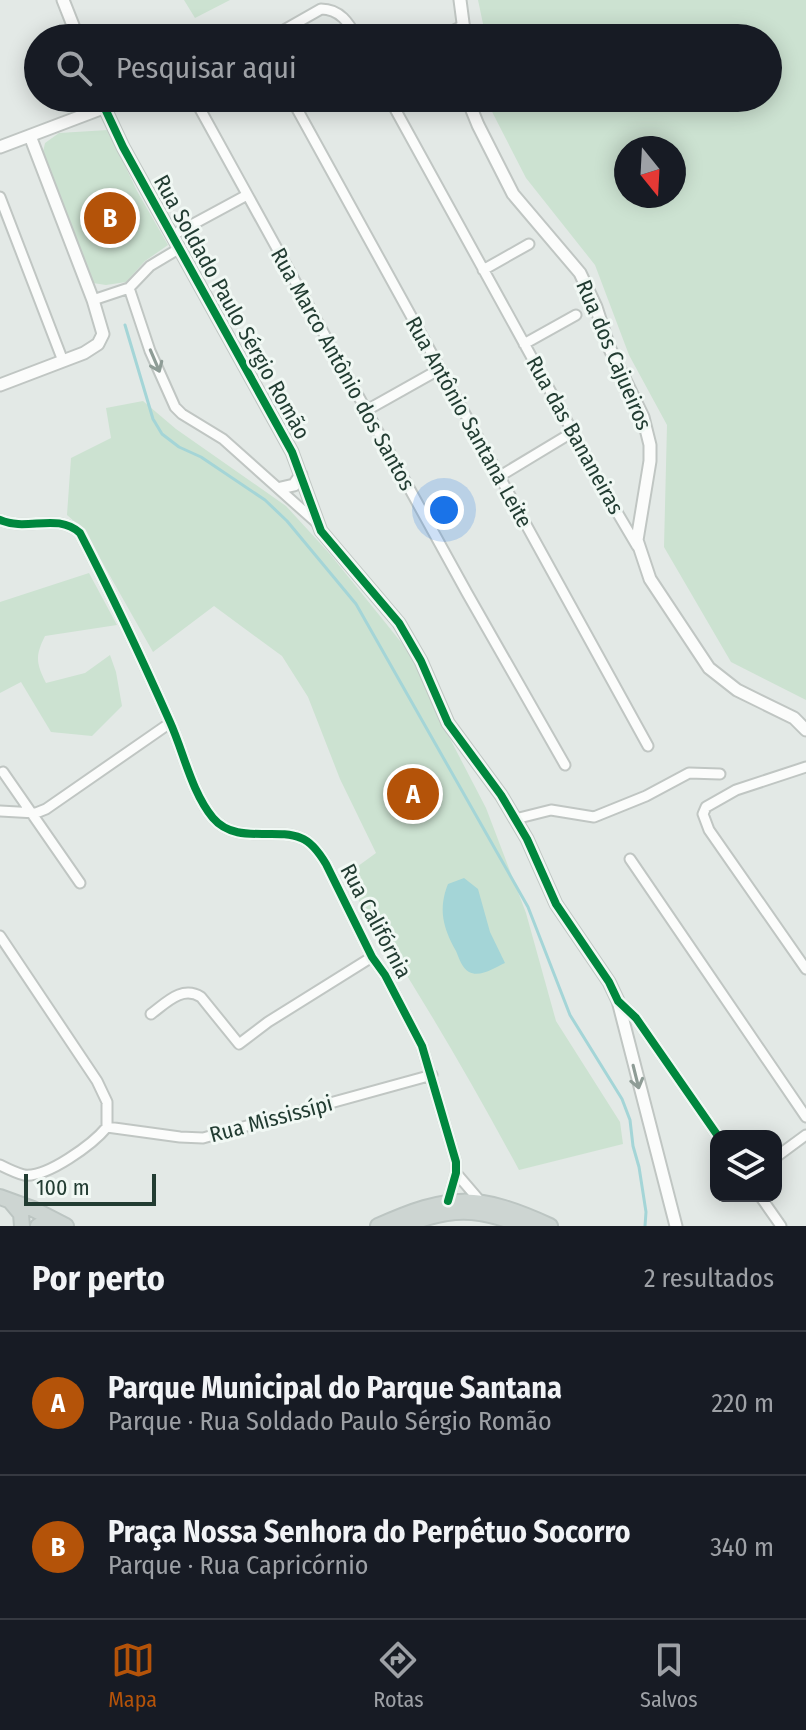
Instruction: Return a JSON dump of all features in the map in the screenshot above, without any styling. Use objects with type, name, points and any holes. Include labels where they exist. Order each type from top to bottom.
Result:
[{"type":"main road","points":[[4,1198],[21,1214],[22,1226]]},
{"type":"main road","points":[[4,1198],[64,1226]]},
{"type":"main road","points":[[378,1226],[416,1209],[448,1201],[480,1201],[550,1226]]},
{"type":"main road","points":[[403,1226],[434,1214],[464,1211],[494,1215],[524,1226]]},
{"type":"main road","points":[[38,1226],[64,1226]]},
{"type":"street","points":[[63,0],[72,24]]},
{"type":"street","points":[[460,0],[464,24]]},
{"type":"street","points":[[295,24],[321,9],[342,16],[347,24]]},
{"type":"street","points":[[0,147],[82,112]]},
{"type":"street","name":"Rua Soldado Paulo Sérgio Romão","points":[[107,112],[292,452],[317,523],[399,623],[421,661],[448,723],[527,839],[556,904],[609,982],[618,1001],[636,1018],[714,1130]]},
{"type":"street","name":"Rua Marco Antônio dos Santos","points":[[202,112],[565,765]]},
{"type":"street","name":"Rua Antônio Santana Leite","points":[[299,112],[648,746]]},
{"type":"street","name":"Rua das Bananeiras","points":[[397,112],[638,549],[650,579],[709,668],[737,690],[794,718],[806,730]]},
{"type":"street","name":"Rua dos Cajueiros","points":[[473,112],[513,194],[580,273],[609,347],[643,417],[650,445],[650,461],[638,549]]},
{"type":"street","points":[[0,385],[84,353],[98,344],[102,328],[30,136]]},
{"type":"street","points":[[173,235],[247,195]]},
{"type":"street","points":[[0,197],[63,361]]},
{"type":"street","points":[[483,270],[529,244]]},
{"type":"street","points":[[93,300],[129,288],[150,266],[180,248]]},
{"type":"street","points":[[129,288],[150,351],[175,407],[223,439],[317,523]]},
{"type":"street","points":[[524,344],[576,315]]},
{"type":"street","points":[[367,410],[440,369]]},
{"type":"street","points":[[500,476],[573,432]]},
{"type":"street","points":[[281,488],[294,485],[301,475]]},
{"type":"street","name":"Rua Califórnia","points":[[0,520],[18,525],[67,524],[80,533],[170,723],[192,779],[218,823],[239,832],[302,838],[317,850],[422,1046],[456,1162],[448,1201]]},
{"type":"street","points":[[0,811],[41,812],[170,723]]},
{"type":"street","points":[[806,767],[736,790],[706,807],[703,814],[709,830],[806,969]]},
{"type":"street","points":[[3,772],[80,883]]},
{"type":"street","points":[[515,819],[551,810],[594,817],[646,796],[689,773],[720,774]]},
{"type":"street","points":[[630,859],[806,1117]]},
{"type":"street","points":[[0,936],[97,1081],[107,1102],[107,1127],[64,1160],[37,1174],[26,1175],[0,1165]]},
{"type":"street","points":[[151,1014],[179,994],[194,993],[201,997],[239,1044],[268,1022],[372,957]]},
{"type":"street","points":[[618,1001],[676,1226]]},
{"type":"street","points":[[625,1031],[636,1018]]},
{"type":"street","name":"Rua Mississípi","points":[[107,1127],[203,1138],[432,1075]]},
{"type":"street","points":[[782,1153],[806,1135]]},
{"type":"street","name":"Rua Califórnia","points":[[456,1173],[480,1201]]},
{"type":"street","points":[[764,1202],[781,1226]]},
{"type":"green space","points":[[184,0],[230,0],[195,18]]},
{"type":"green space","points":[[478,0],[806,0],[806,700],[731,662],[664,547],[667,425],[629,355],[595,265],[526,178],[492,112],[782,112],[782,24],[483,24]]},
{"type":"green space","points":[[108,130],[137,191],[168,245],[145,261],[126,282],[106,285],[93,283],[43,152],[45,143],[59,133]]},
{"type":"green space","points":[[143,401],[176,429],[286,506],[330,554],[417,662],[446,731],[486,808],[526,913],[556,1021],[620,1122],[623,1144],[519,1170],[435,1021],[343,877],[376,853],[340,779],[308,697],[282,656],[214,606],[153,652],[84,530],[67,515],[71,458],[111,438],[106,408]]},
{"type":"green space","points":[[89,573],[117,625],[45,636],[38,654],[39,665],[46,683],[85,673],[110,655],[122,706],[92,736],[51,732],[21,682],[0,693],[0,602]]},
{"type":"water","points":[[464,878],[478,889],[490,932],[505,963],[478,974],[469,972],[463,965],[443,918],[448,884]]},
{"type":"waterway","points":[[125,325],[153,419],[162,434],[265,500],[287,521],[356,604],[528,907],[570,1015],[622,1099],[630,1120],[639,1167],[646,1212],[645,1226]]},
{"type":"cycle path","points":[[107,112],[292,452],[321,531],[399,623],[421,661],[448,723],[501,795],[527,839],[556,904],[609,982],[618,1001],[636,1018],[714,1130]]},
{"type":"cycle path","points":[[0,520],[21,524],[62,524],[80,533],[159,698],[199,796],[213,818],[233,831],[301,838],[321,856],[422,1046],[456,1162],[448,1201]]},
{"type":"place","name":"Praça Nossa Senhora do Perpétuo Socorro","points":[[110,218]]},
{"type":"place","name":"Parque Municipal do Parque Santana","points":[[413,794]]}]
